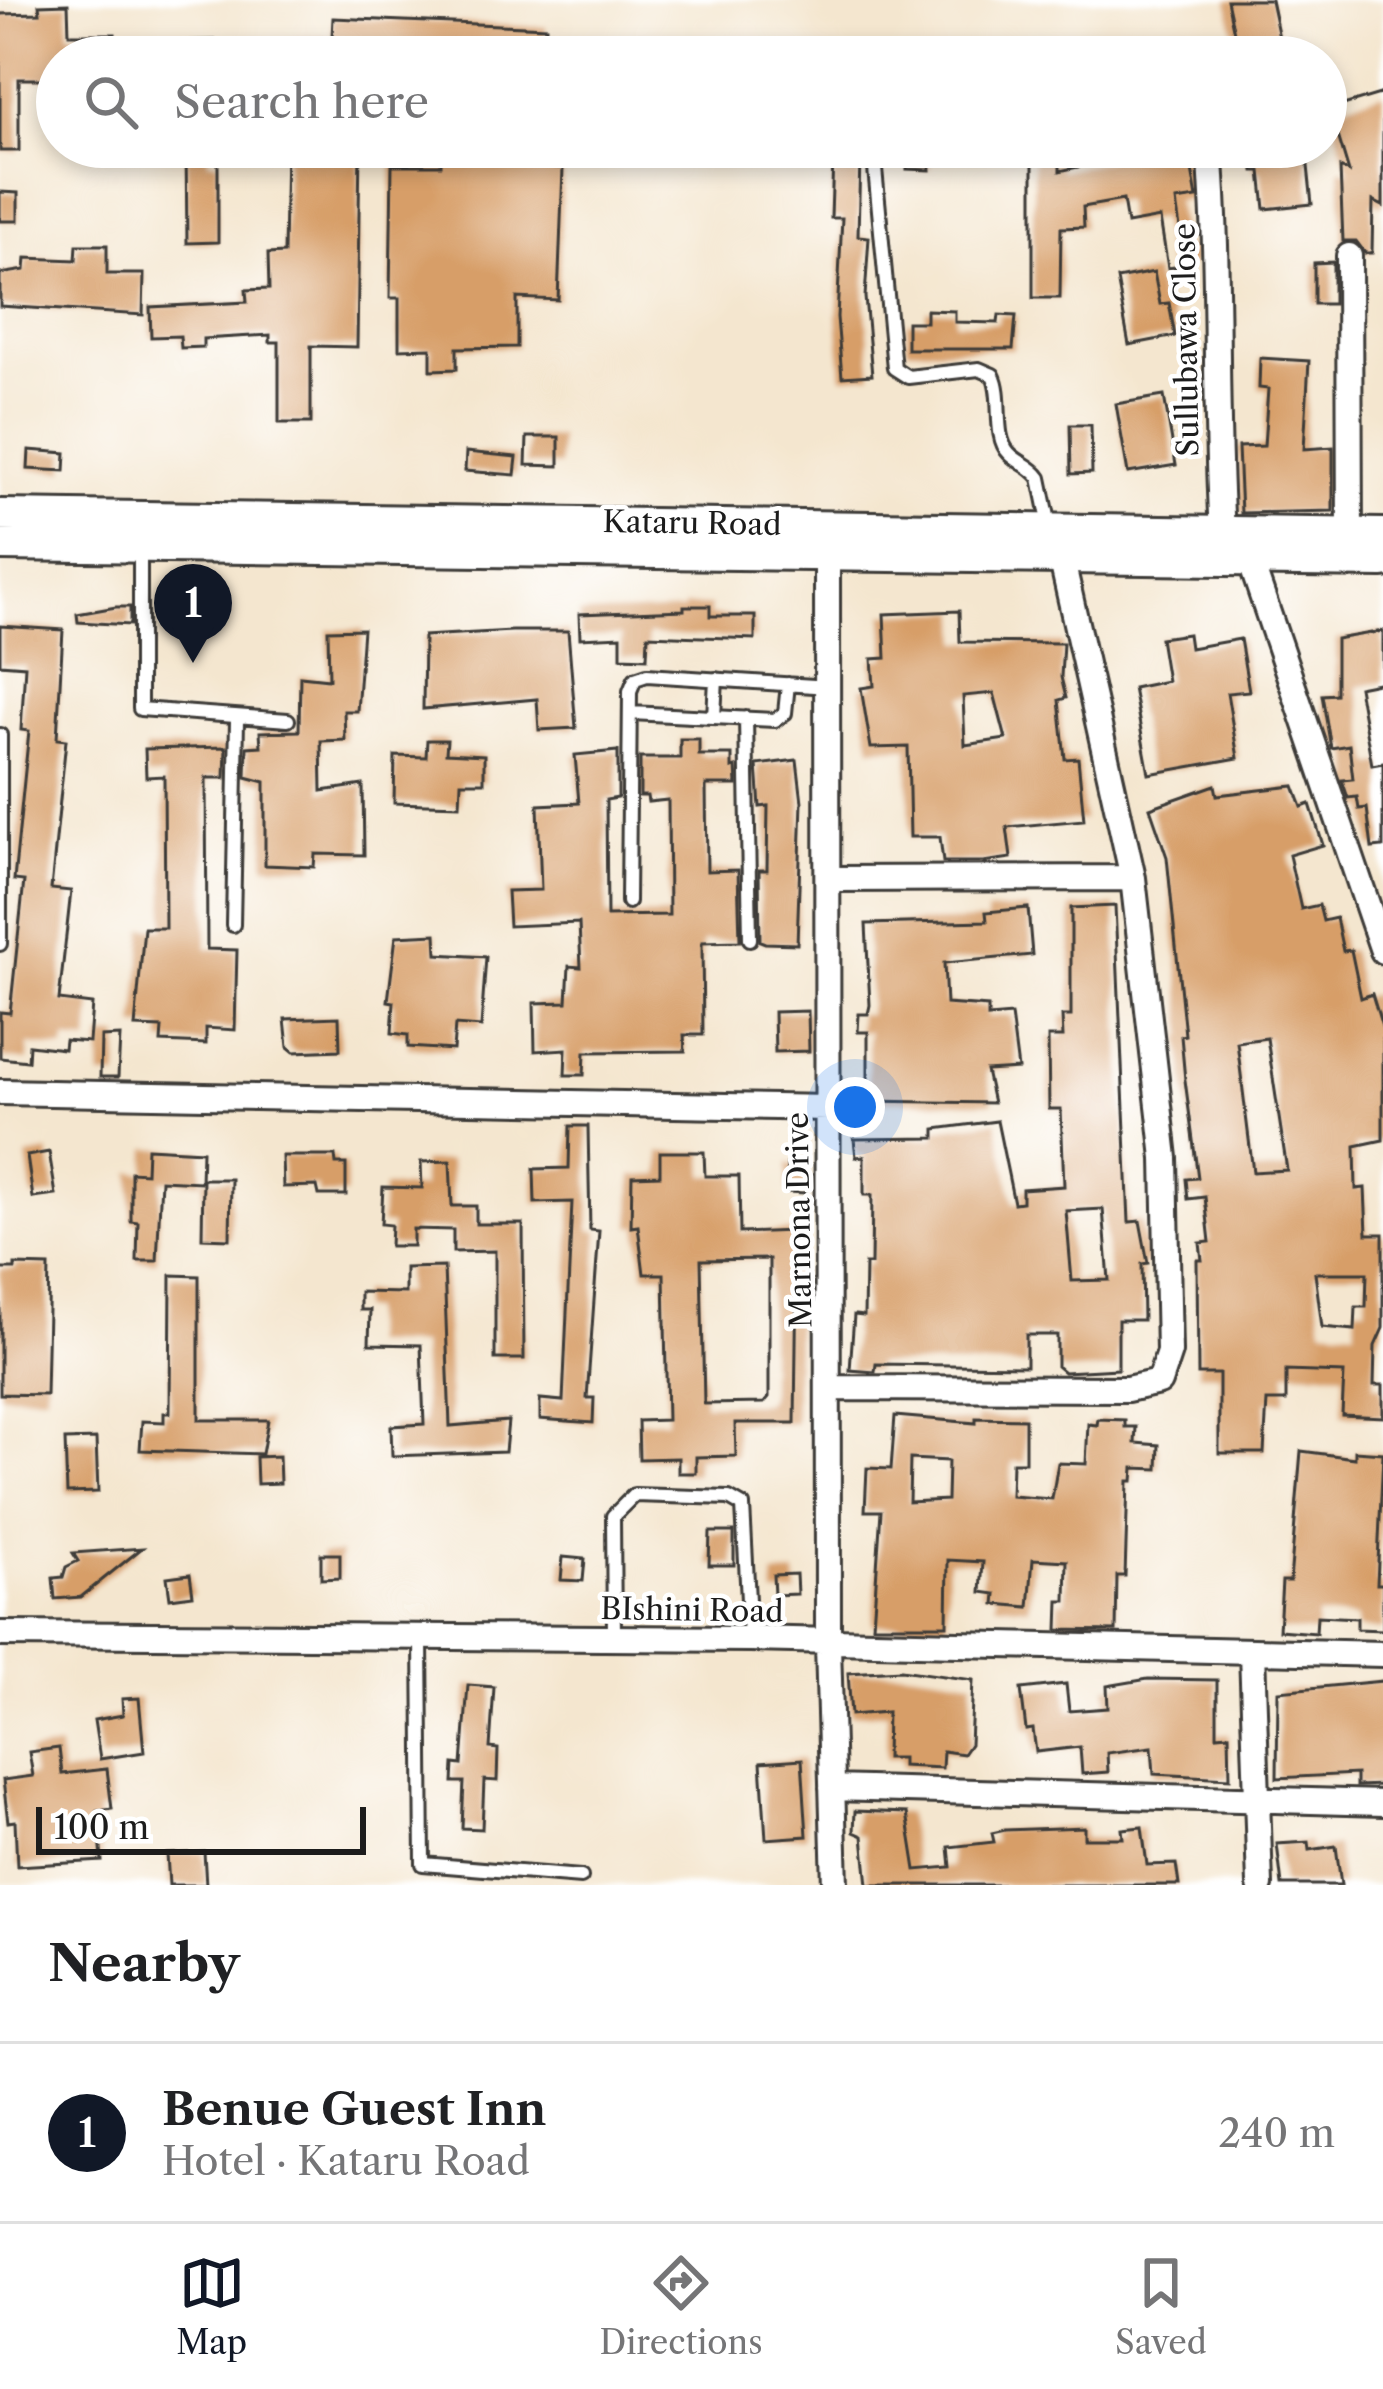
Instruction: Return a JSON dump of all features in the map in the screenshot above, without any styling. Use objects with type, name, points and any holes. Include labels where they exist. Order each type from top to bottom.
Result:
[{"type":"street","name":"Sullubawa Close","points":[[1212,168],[1220,278],[1214,410],[1222,532]]},
{"type":"street","points":[[1349,256],[1350,548]]},
{"type":"street","name":"Kataru Road","points":[[0,515],[1056,542],[1250,560],[1350,548],[1383,534]]},
{"type":"street","name":"Kataru Road","points":[[0,545],[827,554],[1222,532],[1350,548],[1383,562]]},
{"type":"street","points":[[832,1388],[1127,1389],[1159,1382],[1169,1352],[1165,1158],[1133,878],[1056,542]]},
{"type":"street","name":"Marnona Drive","points":[[827,554],[832,1388],[828,1645],[835,1885]]},
{"type":"street","points":[[1250,560],[1383,951]]},
{"type":"street","points":[[830,879],[1133,878]]},
{"type":"street","points":[[0,1092],[828,1108]]},
{"type":"street","name":"BIshini Road","points":[[0,1634],[614,1638],[1383,1654]]},
{"type":"street","points":[[1252,1652],[1260,1885]]},
{"type":"street","points":[[832,1788],[1383,1804]]},
{"type":"lane","points":[[875,168],[894,368],[908,377],[979,369],[993,374],[999,387],[1002,440],[1009,453],[1040,478],[1056,542]]},
{"type":"lane","points":[[140,548],[140,709],[236,720],[288,720]]},
{"type":"lane","points":[[628,902],[630,713],[635,680],[647,675],[830,687]]},
{"type":"lane","points":[[714,717],[716,680]]},
{"type":"lane","points":[[630,713],[781,718],[788,684]]},
{"type":"lane","points":[[746,718],[750,939]]},
{"type":"lane","points":[[233,925],[236,720]]},
{"type":"lane","points":[[0,735],[0,944]]},
{"type":"lane","points":[[614,1638],[613,1516],[634,1495],[729,1498],[743,1506],[748,1522],[750,1640]]},
{"type":"lane","points":[[421,1636],[423,1864],[581,1877]]},
{"type":"building","points":[[1227,0],[1271,0],[1279,36],[1235,36]]},
{"type":"building","points":[[68,4],[69,34],[115,36],[36,36],[36,79],[19,79],[19,151],[0,151],[0,14],[40,13],[39,5]]},
{"type":"building","points":[[333,18],[546,27],[546,36],[332,36]]},
{"type":"building","points":[[1383,93],[1383,206],[1373,201],[1372,253],[1365,253],[1356,241],[1343,241],[1340,168],[1349,172],[1347,104]]},
{"type":"building","points":[[186,168],[218,168],[218,242],[187,243]]},
{"type":"building","points":[[286,168],[360,168],[357,347],[311,346],[311,423],[279,423],[279,342],[270,342],[270,335],[203,339],[203,347],[181,348],[180,336],[151,337],[150,307],[247,302],[246,290],[269,289],[268,254],[284,253]]},
{"type":"building","points":[[392,168],[563,168],[558,300],[517,298],[517,347],[457,348],[457,369],[431,370],[431,348],[399,349],[399,298],[390,298]]},
{"type":"building","points":[[833,168],[860,168],[858,236],[869,237],[865,297],[872,375],[842,377],[837,317],[842,218],[831,218]]},
{"type":"building","points":[[1033,168],[1192,168],[1197,198],[1176,201],[1183,248],[1191,246],[1194,264],[1168,268],[1160,218],[1127,224],[1123,200],[1083,207],[1084,227],[1061,228],[1060,298],[1033,298]]},
{"type":"building","points":[[1308,168],[1312,204],[1265,209],[1261,171],[1254,171]]},
{"type":"building","points":[[0,192],[18,193],[18,221],[0,221]]},
{"type":"building","points":[[77,245],[107,245],[107,274],[144,274],[143,315],[0,306],[0,274],[25,270],[26,258],[76,260]]},
{"type":"building","points":[[1333,262],[1333,304],[1314,304],[1314,263]]},
{"type":"building","points":[[1154,272],[1160,304],[1169,303],[1175,336],[1129,345],[1117,279]]},
{"type":"building","points":[[926,310],[955,311],[955,322],[998,323],[999,315],[1016,316],[1013,349],[907,349],[907,322],[926,322]]},
{"type":"building","points":[[1260,358],[1309,361],[1304,449],[1333,447],[1333,511],[1241,513],[1238,447],[1264,446],[1268,389],[1259,388]]},
{"type":"building","points":[[1164,396],[1176,465],[1128,473],[1116,404]]},
{"type":"building","points":[[1070,425],[1091,425],[1092,473],[1071,474]]},
{"type":"building","points":[[527,437],[559,437],[559,466],[526,465]]},
{"type":"building","points":[[29,450],[66,453],[65,471],[28,469]]},
{"type":"building","points":[[466,452],[517,457],[515,475],[465,471]]},
{"type":"building","points":[[684,606],[710,606],[710,616],[755,616],[755,639],[648,635],[647,658],[621,657],[621,636],[580,638],[579,614],[684,610]]},
{"type":"building","points":[[130,607],[130,625],[78,622],[77,614]]},
{"type":"building","points":[[170,611],[202,615],[200,632],[168,629]]},
{"type":"building","points":[[959,611],[960,642],[1063,643],[1061,677],[1066,698],[1059,700],[1065,759],[1078,758],[1084,820],[1007,827],[1011,858],[983,862],[943,862],[940,837],[910,837],[908,747],[871,748],[861,688],[874,686],[872,659],[886,658],[884,614]],"holes":[[[994,693],[1006,739],[965,745],[963,696]]]},
{"type":"building","points":[[0,626],[63,630],[57,739],[66,740],[51,889],[71,891],[59,1000],[92,1004],[89,1042],[65,1040],[64,1049],[29,1045],[28,1061],[0,1058],[0,1012],[10,1013],[24,881],[14,880],[29,731],[21,730],[25,666],[0,664]]},
{"type":"building","points":[[363,629],[357,711],[344,711],[345,740],[321,741],[322,791],[363,785],[364,855],[315,854],[314,867],[265,865],[265,782],[246,777],[247,747],[261,746],[260,732],[299,731],[300,676],[329,679],[328,630]]},
{"type":"building","points":[[568,631],[576,728],[539,730],[537,699],[423,709],[424,636]]},
{"type":"building","points":[[1383,631],[1383,682],[1358,687],[1372,765],[1383,763],[1383,847],[1372,848],[1367,808],[1359,809],[1357,797],[1348,798],[1342,780],[1353,779],[1349,745],[1331,748],[1322,695],[1336,694],[1336,639]]},
{"type":"building","points":[[1188,634],[1190,648],[1240,639],[1249,691],[1227,693],[1238,758],[1149,774],[1133,688],[1167,681],[1160,638]]},
{"type":"building","points":[[680,739],[699,739],[699,755],[732,755],[732,768],[736,767],[737,785],[706,785],[707,871],[738,870],[740,941],[702,942],[703,1035],[684,1035],[685,1051],[585,1052],[584,1075],[565,1075],[566,1049],[535,1051],[534,1003],[567,1002],[569,966],[581,967],[579,923],[509,926],[507,891],[541,890],[538,805],[579,803],[575,755],[618,751],[618,798],[606,800],[607,916],[669,915],[668,800],[648,802],[647,796],[640,796],[640,758],[680,758]]},
{"type":"building","points":[[427,740],[447,740],[446,753],[484,755],[484,782],[461,782],[460,805],[394,803],[395,756],[426,757]]},
{"type":"building","points":[[226,747],[225,778],[206,778],[207,949],[237,950],[235,1030],[206,1028],[206,1044],[161,1042],[162,1028],[135,1027],[144,928],[165,928],[164,776],[146,777],[145,749]]},
{"type":"building","points":[[797,760],[802,802],[797,944],[765,943],[760,941],[759,870],[767,870],[768,806],[760,807],[757,765]]},
{"type":"building","points":[[1215,785],[1217,795],[1294,786],[1302,807],[1310,804],[1323,845],[1289,855],[1301,909],[1319,905],[1323,921],[1336,918],[1343,951],[1351,950],[1361,998],[1372,994],[1383,1030],[1383,1140],[1355,1146],[1356,1189],[1365,1188],[1367,1234],[1383,1234],[1383,1328],[1375,1346],[1374,1385],[1383,1385],[1383,1417],[1342,1415],[1344,1373],[1286,1371],[1286,1401],[1267,1401],[1264,1453],[1219,1453],[1219,1374],[1198,1374],[1197,1260],[1202,1260],[1200,1243],[1210,1242],[1205,1197],[1188,1199],[1186,1179],[1198,1178],[1181,1036],[1185,1035],[1167,857],[1150,808]],"holes":[[[1267,1038],[1287,1170],[1253,1172],[1237,1042]],[[1315,1273],[1367,1273],[1366,1307],[1356,1307],[1355,1330],[1322,1327]]]},
{"type":"building","points":[[1115,906],[1129,1222],[1140,1221],[1148,1263],[1142,1264],[1143,1320],[1118,1320],[1118,1369],[1064,1372],[1057,1366],[1057,1335],[1026,1335],[1026,1366],[876,1364],[875,1372],[850,1370],[854,1315],[864,1316],[865,1264],[871,1264],[872,1195],[864,1195],[864,1156],[856,1157],[854,1139],[935,1138],[935,1129],[997,1121],[1014,1203],[1022,1202],[1022,1189],[1064,1186],[1061,1109],[1049,1109],[1048,1037],[1063,1037],[1062,1016],[1071,1016],[1071,908]],"holes":[[[1103,1209],[1109,1280],[1072,1281],[1066,1211]]]},
{"type":"building","points":[[1028,908],[1032,955],[944,963],[946,1004],[988,1007],[988,1017],[1011,1015],[1018,1069],[986,1071],[993,1103],[868,1101],[868,1032],[858,1032],[859,1014],[868,1014],[870,1005],[866,924],[987,921],[986,912]]},
{"type":"building","points":[[436,934],[437,954],[486,957],[481,1027],[455,1025],[453,1050],[408,1047],[408,1035],[392,1033],[394,1002],[388,1001],[396,936]]},
{"type":"building","points":[[808,1011],[809,1051],[775,1052],[774,1012]]},
{"type":"building","points":[[339,1017],[340,1050],[294,1052],[288,1047],[285,1019]]},
{"type":"building","points":[[120,1036],[118,1077],[100,1077],[101,1037]]},
{"type":"building","points":[[570,1126],[588,1126],[590,1230],[599,1231],[587,1398],[594,1398],[593,1423],[540,1419],[540,1399],[563,1401],[572,1202],[535,1203],[534,1169],[569,1168]]},
{"type":"building","points":[[147,1148],[202,1151],[201,1182],[161,1180],[157,1261],[137,1261],[138,1222],[131,1221],[131,1172],[146,1173]]},
{"type":"building","points":[[49,1152],[56,1195],[33,1198],[27,1156]]},
{"type":"building","points":[[660,1152],[704,1152],[705,1176],[739,1176],[740,1233],[792,1231],[792,1267],[797,1267],[795,1423],[735,1423],[736,1456],[696,1457],[696,1473],[678,1473],[678,1458],[639,1459],[638,1421],[667,1420],[664,1274],[644,1274],[638,1226],[631,1227],[632,1176],[660,1175]],"holes":[[[769,1259],[769,1397],[764,1403],[704,1404],[701,1260]]]},
{"type":"building","points":[[282,1156],[335,1156],[336,1164],[346,1164],[346,1195],[319,1195],[317,1186],[283,1187]]},
{"type":"building","points":[[450,1161],[452,1206],[476,1206],[476,1224],[523,1224],[524,1359],[495,1359],[495,1251],[453,1252],[453,1230],[413,1229],[413,1246],[390,1246],[391,1225],[381,1224],[383,1187],[422,1188],[421,1162]]},
{"type":"building","points":[[787,1164],[806,1164],[805,1193],[787,1192]]},
{"type":"building","points":[[203,1179],[231,1179],[230,1239],[202,1238]]},
{"type":"building","points":[[15,1265],[49,1266],[46,1395],[0,1394],[0,1269],[15,1269]]},
{"type":"building","points":[[444,1267],[450,1426],[508,1421],[505,1452],[392,1456],[391,1426],[424,1424],[421,1345],[369,1344],[370,1310],[360,1310],[360,1292],[405,1293],[405,1268]]},
{"type":"building","points":[[171,1275],[199,1276],[199,1420],[268,1420],[262,1454],[140,1450],[142,1421],[164,1422],[164,1413],[170,1413]]},
{"type":"building","points":[[895,1416],[976,1423],[976,1418],[1025,1419],[1025,1462],[1012,1462],[1011,1496],[1052,1499],[1058,1463],[1086,1464],[1088,1424],[1097,1425],[1098,1419],[1125,1420],[1125,1427],[1136,1427],[1135,1443],[1159,1445],[1158,1469],[1134,1468],[1133,1481],[1128,1481],[1125,1576],[1117,1576],[1116,1631],[1058,1630],[1059,1601],[1066,1601],[1067,1561],[1033,1559],[1029,1607],[995,1604],[996,1594],[981,1592],[983,1562],[948,1560],[947,1625],[873,1625],[881,1511],[865,1511],[867,1468],[891,1469]],"holes":[[[910,1459],[948,1461],[947,1500],[909,1502]]]},
{"type":"building","points":[[96,1439],[98,1492],[67,1493],[65,1440]]},
{"type":"building","points":[[1301,1451],[1355,1458],[1355,1451],[1383,1453],[1377,1584],[1383,1584],[1383,1630],[1357,1629],[1357,1618],[1317,1616],[1316,1633],[1279,1630],[1282,1581],[1290,1581]]},
{"type":"building","points":[[279,1456],[280,1483],[257,1484],[256,1457]]},
{"type":"building","points":[[710,1532],[734,1532],[734,1565],[709,1565]]},
{"type":"building","points":[[142,1548],[81,1597],[55,1599],[53,1578],[63,1577],[66,1567],[78,1561],[73,1553]]},
{"type":"building","points":[[321,1554],[340,1554],[340,1578],[321,1579]]},
{"type":"building","points":[[563,1557],[585,1559],[583,1581],[561,1580]]},
{"type":"building","points":[[190,1574],[193,1595],[170,1598],[167,1577]]},
{"type":"building","points":[[796,1574],[797,1594],[774,1595],[773,1575]]},
{"type":"building","points":[[901,1670],[973,1680],[970,1744],[963,1754],[943,1751],[942,1768],[902,1766],[902,1758],[886,1758],[887,1712],[851,1715],[848,1673]]},
{"type":"building","points":[[1148,1679],[1217,1680],[1217,1735],[1229,1734],[1230,1778],[1154,1774],[1152,1747],[1107,1753],[1108,1772],[1082,1774],[1080,1747],[1036,1752],[1033,1729],[1026,1730],[1021,1689],[1066,1684],[1069,1711],[1108,1708],[1107,1686]]},
{"type":"building","points":[[1383,1681],[1383,1785],[1356,1786],[1356,1774],[1277,1778],[1278,1691]]},
{"type":"building","points":[[468,1685],[494,1687],[490,1748],[498,1749],[497,1781],[484,1780],[482,1829],[462,1828],[464,1782],[453,1782],[454,1764],[462,1765]]},
{"type":"building","points":[[139,1698],[144,1752],[100,1759],[94,1720],[123,1715],[122,1699]]},
{"type":"building","points":[[59,1748],[62,1774],[107,1769],[112,1809],[98,1811],[102,1861],[17,1866],[15,1821],[8,1822],[3,1780],[33,1776],[29,1752]]},
{"type":"building","points":[[802,1759],[807,1836],[766,1839],[761,1762]]},
{"type":"building","points":[[855,1811],[907,1813],[916,1870],[951,1867],[949,1847],[994,1842],[992,1833],[1005,1830],[1084,1827],[1084,1838],[1123,1838],[1122,1829],[1142,1827],[1147,1865],[1176,1864],[1179,1885],[868,1885],[863,1836],[854,1832]]},
{"type":"building","points":[[1309,1842],[1310,1850],[1336,1846],[1341,1885],[1282,1885],[1277,1844]]},
{"type":"building","points":[[204,1852],[206,1885],[169,1885],[167,1854]]},
{"type":"place","name":"Benue Guest Inn","points":[[193,663]]}]
